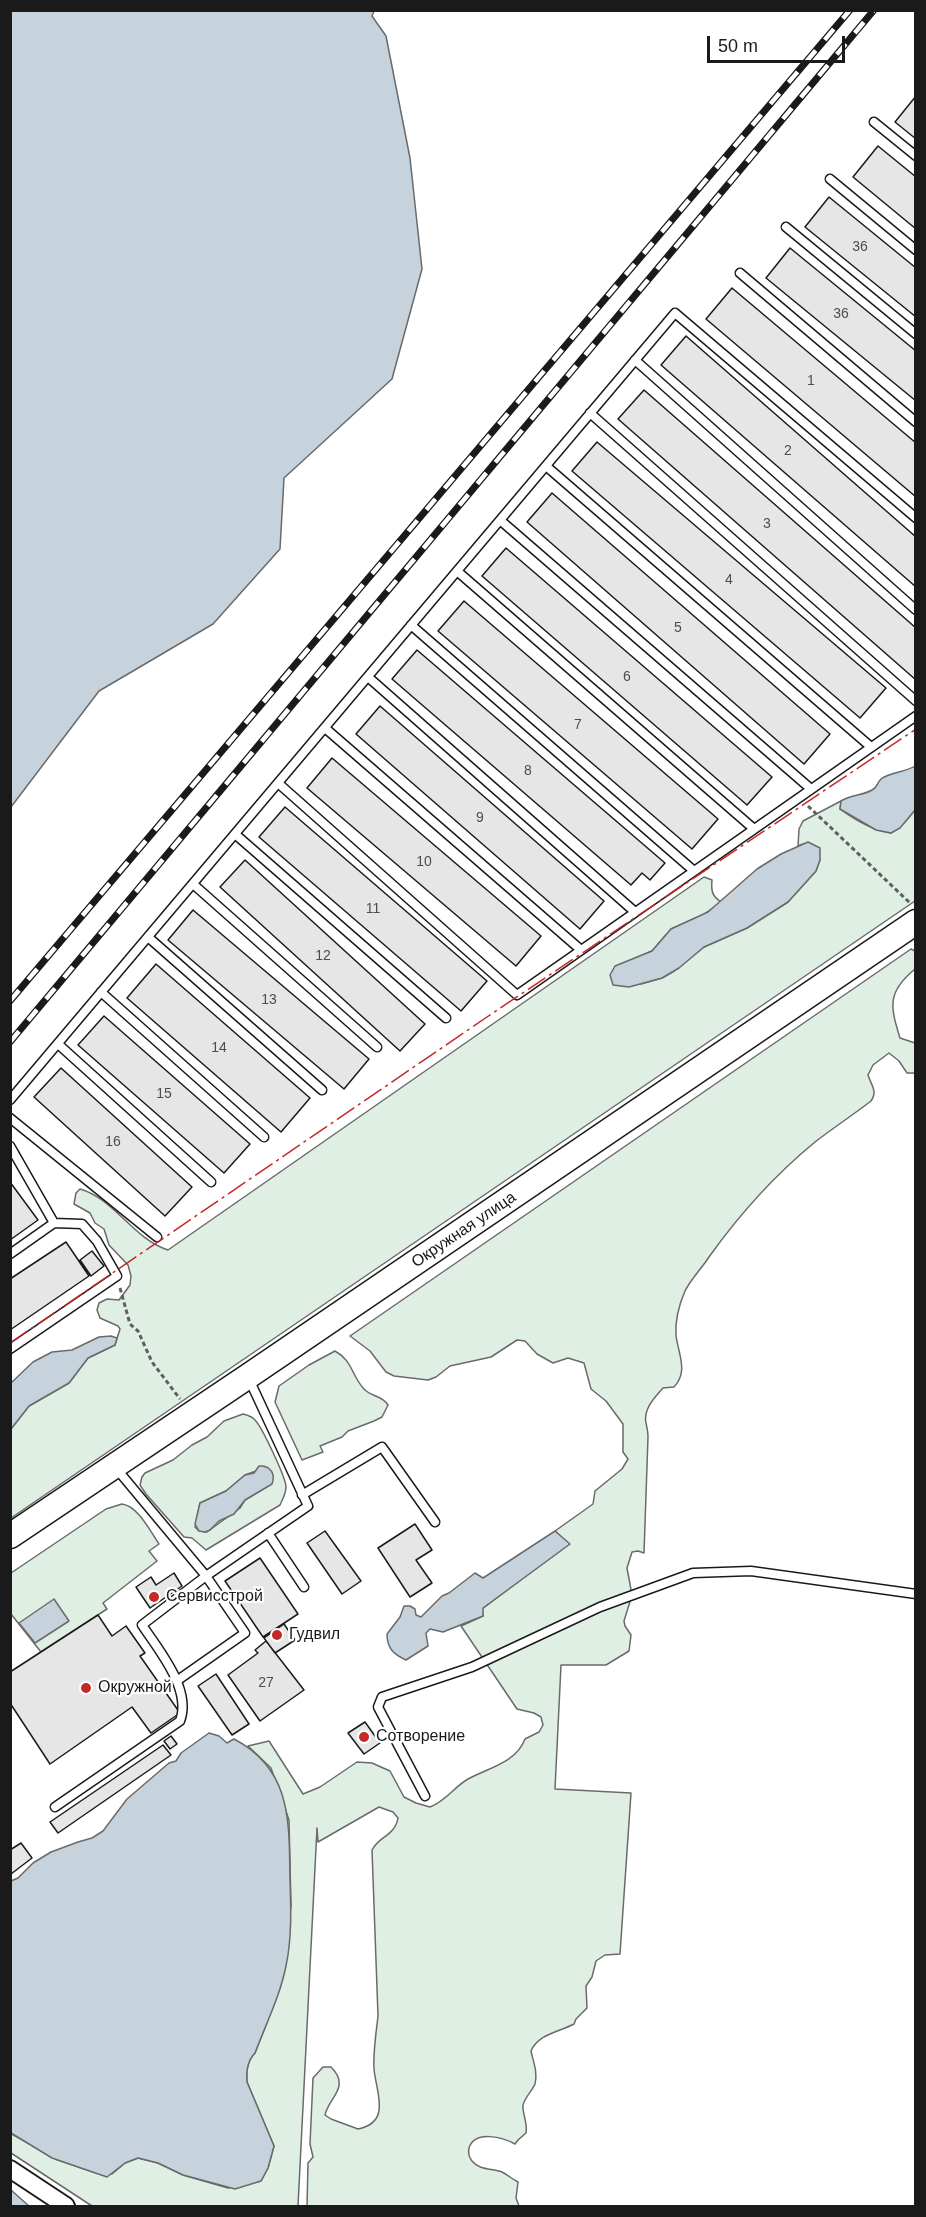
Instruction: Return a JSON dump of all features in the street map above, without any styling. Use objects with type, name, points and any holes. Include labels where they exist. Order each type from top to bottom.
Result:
[{"type":"main road","name":"Окружная улица","points":[[10,1536],[248,1377],[915,922]]},
{"type":"street","points":[[10,2169],[66,2206]]},
{"type":"lane","points":[[874,123],[915,156]]},
{"type":"lane","points":[[830,179],[915,250]]},
{"type":"lane","points":[[786,227],[915,334]]},
{"type":"lane","points":[[740,273],[915,422]]},
{"type":"lane","points":[[10,1100],[675,313],[915,518]]},
{"type":"lane","points":[[635,360],[915,610]]},
{"type":"lane","points":[[590,414],[915,701]]},
{"type":"lane","points":[[546,466],[872,747]]},
{"type":"lane","points":[[500,520],[811,789]]},
{"type":"lane","points":[[457,571],[754,829]]},
{"type":"lane","points":[[411,625],[694,871]]},
{"type":"lane","points":[[368,677],[635,912]]},
{"type":"lane","points":[[278,783],[517,995],[915,716]]},
{"type":"lane","points":[[325,728],[581,950]]},
{"type":"lane","points":[[235,834],[446,1018]]},
{"type":"lane","points":[[193,884],[377,1047]]},
{"type":"lane","points":[[148,937],[322,1090]]},
{"type":"lane","points":[[101,992],[264,1137]]},
{"type":"lane","points":[[58,1044],[211,1182]]},
{"type":"lane","points":[[10,1118],[157,1237]]},
{"type":"lane","points":[[10,1146],[54,1223]]},
{"type":"lane","points":[[10,1254],[54,1223],[82,1224],[97,1241],[117,1276],[10,1349]]},
{"type":"lane","points":[[55,1807],[180,1721],[183,1714],[178,1680],[142,1625],[206,1576],[308,1506],[248,1377]]},
{"type":"lane","points":[[302,1495],[382,1447],[435,1522]]},
{"type":"lane","points":[[115,1467],[206,1576],[245,1632],[178,1680]]},
{"type":"lane","points":[[268,1533],[304,1587]]},
{"type":"lane","points":[[425,1796],[378,1707],[382,1697],[472,1667],[600,1607],[693,1573],[751,1571],[915,1594]]},
{"type":"path","points":[[799,798],[915,908]]},
{"type":"path","points":[[117,1276],[130,1324],[138,1330],[152,1362],[164,1377]]},
{"type":"green space","points":[[841,801],[840,809],[852,817],[871,827],[891,833],[915,810],[915,901],[11,1518],[11,1429],[29,1406],[69,1383],[88,1358],[115,1345],[120,1329],[100,1318],[97,1310],[99,1303],[107,1299],[119,1300],[130,1285],[131,1276],[128,1265],[109,1245],[104,1229],[95,1223],[90,1213],[74,1204],[76,1193],[80,1189],[104,1201],[144,1237],[168,1250],[704,877],[712,880],[713,893],[721,902],[703,915],[671,929],[652,951],[636,958],[641,984],[662,978],[704,947],[747,928],[788,902],[816,871],[820,860],[803,844],[798,846],[799,829],[803,821]]},
{"type":"green space","points":[[911,949],[915,951],[915,969],[899,985],[893,1000],[893,1008],[900,1038],[915,1043],[915,1073],[907,1073],[899,1061],[889,1053],[873,1065],[868,1075],[874,1091],[871,1101],[800,1154],[772,1181],[733,1226],[687,1287],[679,1307],[676,1324],[681,1375],[674,1387],[663,1388],[646,1413],[648,1437],[644,1553],[632,1552],[627,1568],[632,1595],[624,1621],[631,1635],[629,1651],[606,1665],[561,1665],[555,1789],[631,1793],[620,1954],[605,1955],[596,1961],[592,1977],[586,1986],[587,2008],[574,2024],[544,2037],[534,2045],[531,2051],[536,2080],[523,2105],[526,2133],[515,2144],[504,2139],[483,2137],[472,2142],[469,2148],[469,2156],[475,2164],[482,2168],[502,2172],[518,2182],[516,2198],[519,2206],[307,2206],[308,2163],[313,2157],[310,2144],[313,2078],[323,2067],[331,2067],[337,2074],[339,2086],[325,2115],[331,2119],[358,2129],[369,2125],[379,2113],[374,2063],[378,2016],[372,1850],[394,1829],[398,1818],[393,1812],[379,1807],[318,1842],[317,1828],[298,2206],[92,2206],[11,2153],[10,2133],[58,2160],[96,2173],[112,2174],[125,2163],[138,2158],[158,2163],[183,2175],[228,2188],[261,2181],[268,2168],[274,2146],[247,2082],[247,2070],[280,1988],[291,1906],[289,1820],[271,1768],[248,1746],[269,1741],[303,1794],[320,1787],[357,1762],[372,1763],[390,1771],[404,1797],[430,1807],[468,1779],[501,1764],[515,1754],[525,1739],[539,1732],[543,1725],[541,1717],[517,1709],[461,1626],[483,1616],[482,1609],[569,1544],[555,1531],[593,1504],[595,1491],[622,1469],[628,1459],[623,1452],[623,1424],[606,1401],[591,1389],[584,1363],[568,1358],[553,1363],[537,1354],[525,1341],[517,1340],[491,1357],[450,1366],[428,1380],[394,1376],[386,1372],[370,1351],[350,1336]]},
{"type":"green space","points":[[335,1351],[349,1364],[364,1389],[383,1399],[388,1405],[382,1417],[320,1446],[323,1452],[302,1460],[275,1402],[279,1386],[309,1365]]},
{"type":"green space","points":[[243,1414],[254,1419],[273,1453],[286,1490],[280,1505],[206,1550],[192,1538],[184,1537],[140,1485],[145,1473],[173,1460],[207,1437],[224,1421]],"holes":[[[256,1471],[272,1472],[271,1484],[245,1500],[240,1508],[207,1532],[199,1531],[195,1527],[200,1503],[226,1491],[245,1475]]]},
{"type":"green space","points":[[122,1504],[133,1509],[148,1526],[159,1544],[149,1551],[157,1561],[103,1603],[107,1609],[41,1652],[11,1614],[11,1573],[106,1509]]},
{"type":"shaded area","points":[[11,10],[374,11],[372,16],[386,36],[410,158],[422,269],[392,379],[284,478],[280,549],[213,624],[99,691],[11,807]]},
{"type":"shaded area","points":[[915,766],[915,810],[900,828],[891,833],[876,830],[840,809],[841,801],[868,792],[875,788],[884,777]]},
{"type":"shaded area","points":[[808,842],[820,848],[820,860],[816,871],[788,902],[747,928],[704,947],[679,968],[662,978],[629,987],[613,985],[610,975],[615,966],[652,951],[671,929],[708,912],[757,869],[781,854]]},
{"type":"shaded area","points":[[99,1337],[117,1338],[115,1345],[88,1358],[69,1383],[29,1406],[11,1429],[11,1383],[33,1362],[52,1352],[72,1350]]},
{"type":"shaded area","points":[[259,1466],[271,1471],[272,1484],[245,1500],[234,1514],[219,1521],[210,1530],[199,1531],[195,1524],[200,1503],[226,1491],[245,1475],[254,1473]]},
{"type":"shaded area","points":[[555,1531],[570,1544],[483,1608],[483,1616],[443,1632],[430,1629],[426,1633],[428,1646],[406,1660],[392,1650],[387,1634],[400,1617],[404,1606],[415,1609],[416,1615],[421,1617],[442,1596],[475,1573],[483,1578]]},
{"type":"shaded area","points":[[54,1599],[69,1621],[35,1643],[19,1623]]},
{"type":"shaded area","points":[[209,1733],[219,1736],[227,1743],[234,1739],[253,1751],[267,1766],[277,1781],[283,1799],[289,1837],[291,1911],[288,1955],[276,1999],[249,2063],[247,2074],[247,2082],[274,2146],[268,2168],[261,2181],[235,2189],[183,2175],[158,2163],[138,2158],[125,2163],[107,2177],[52,2158],[11,2133],[11,1881],[51,1852],[92,1838],[103,1831],[127,1799],[169,1763],[176,1761],[181,1753]]},
{"type":"shaded area","points":[[11,2190],[29,2206],[11,2206]]},
{"type":"building","points":[[916,96],[916,139],[895,122]]},
{"type":"building","points":[[878,146],[916,177],[916,229],[853,177]]},
{"type":"building","points":[[829,197],[916,268],[916,317],[805,227]]},
{"type":"building","points":[[790,248],[916,351],[916,401],[766,278]]},
{"type":"building","points":[[732,288],[916,443],[916,497],[706,319]]},
{"type":"building","points":[[686,336],[916,537],[916,587],[661,365]]},
{"type":"building","points":[[644,390],[916,628],[916,680],[618,419]]},
{"type":"building","points":[[597,442],[886,688],[860,718],[572,471]]},
{"type":"building","points":[[552,493],[830,734],[804,764],[527,522]]},
{"type":"building","points":[[506,548],[772,777],[747,805],[482,576]]},
{"type":"building","points":[[464,601],[718,819],[692,849],[438,631]]},
{"type":"building","points":[[417,650],[665,863],[650,880],[642,873],[631,885],[392,679]]},
{"type":"building","points":[[380,706],[604,901],[580,929],[356,734]]},
{"type":"building","points":[[332,758],[541,936],[516,966],[307,788]]},
{"type":"building","points":[[285,807],[487,981],[461,1011],[259,837]]},
{"type":"building","points":[[245,860],[425,1024],[400,1051],[220,887]]},
{"type":"building","points":[[193,910],[369,1059],[344,1089],[168,940]]},
{"type":"building","points":[[156,964],[310,1098],[281,1132],[127,998]]},
{"type":"building","points":[[104,1016],[250,1144],[224,1173],[78,1045]]},
{"type":"building","points":[[61,1068],[192,1187],[165,1216],[34,1097]]},
{"type":"building","points":[[10,1182],[38,1220],[10,1240]]},
{"type":"building","points":[[66,1242],[89,1276],[10,1330],[10,1279]]},
{"type":"building","points":[[92,1251],[104,1266],[91,1276],[80,1260]]},
{"type":"building","points":[[415,1524],[432,1550],[416,1560],[432,1583],[410,1597],[378,1548]]},
{"type":"building","points":[[325,1531],[361,1581],[342,1594],[307,1543]]},
{"type":"building","points":[[260,1558],[298,1614],[263,1637],[225,1581]]},
{"type":"building","name":"Сервисстрой","points":[[174,1573],[182,1586],[150,1608],[136,1587],[151,1577],[156,1585]]},
{"type":"building","name":"Окружной","points":[[98,1615],[112,1636],[126,1626],[145,1653],[140,1656],[180,1713],[151,1733],[132,1707],[50,1764],[10,1703],[10,1672]]},
{"type":"building","points":[[284,1624],[295,1640],[275,1653],[264,1638]]},
{"type":"building","points":[[266,1641],[304,1690],[260,1721],[228,1675],[258,1653],[255,1650]]},
{"type":"building","points":[[216,1674],[249,1724],[232,1735],[198,1686]]},
{"type":"building","points":[[365,1722],[380,1743],[364,1754],[348,1733]]},
{"type":"building","points":[[171,1736],[177,1744],[170,1749],[164,1741]]},
{"type":"building","points":[[163,1745],[171,1755],[58,1833],[50,1822]]},
{"type":"building","points":[[21,1843],[32,1858],[11,1874],[10,1850]]},
{"type":"railway","points":[[10,1001],[850,10]]},
{"type":"railway","points":[[10,1042],[874,10]]},
{"type":"power","points":[[10,1343],[487,1017],[916,729]]},
{"type":"place","name":"Сервисстрой","points":[[154,1597]]},
{"type":"place","name":"Гудвил","points":[[277,1635]]},
{"type":"place","name":"Окружной","points":[[86,1688]]},
{"type":"place","name":"Сотворение","points":[[364,1737]]}]
